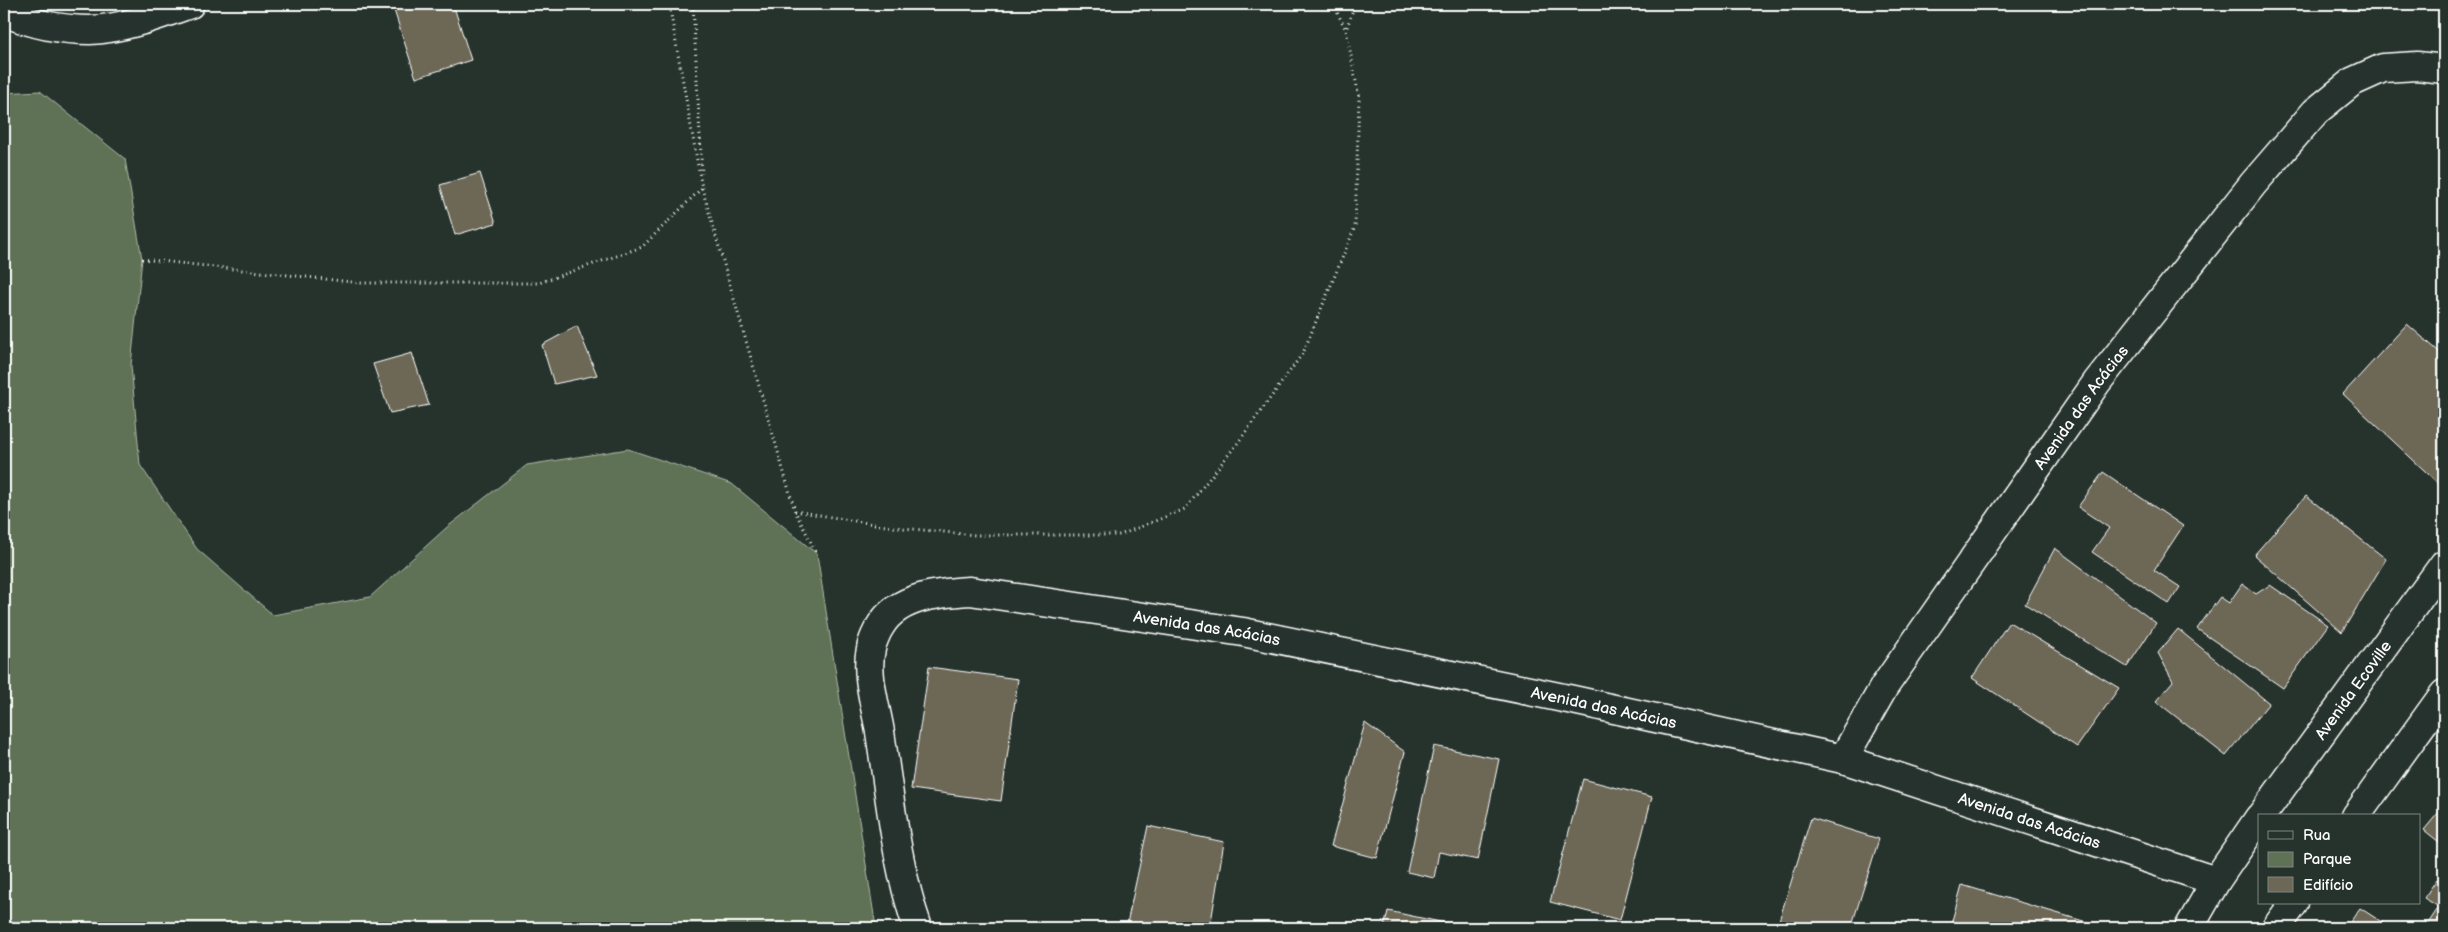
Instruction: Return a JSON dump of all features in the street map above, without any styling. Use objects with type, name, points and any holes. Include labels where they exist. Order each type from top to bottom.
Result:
[{"type":"street","points":[[4,12],[28,22],[90,30],[121,25],[190,4]]},
{"type":"street","name":"Avenida das Acácias","points":[[1843,759],[1894,671],[2097,382],[2252,184],[2315,112],[2352,82],[2383,68],[2417,66],[2444,69]]},
{"type":"street","name":"Avenida Ecoville","points":[[2262,814],[2444,564]]},
{"type":"street","name":"Avenida das Acácias","points":[[918,928],[910,904],[901,863],[871,682],[870,649],[882,624],[902,606],[933,594],[970,591],[1243,632],[1563,698],[1843,759],[2216,880]]},
{"type":"street","points":[[2357,814],[2444,694]]},
{"type":"street","name":"Avenida Ecoville","points":[[2188,928],[2216,880],[2258,820]]},
{"type":"street","points":[[2276,928],[2293,904]]},
{"type":"path","points":[[669,4],[702,188],[795,511],[816,554]]},
{"type":"path","points":[[142,259],[361,283],[539,283],[642,247],[702,188],[693,4]]},
{"type":"path","points":[[795,511],[892,527],[975,535],[1120,535],[1185,509],[1237,444],[1303,353],[1355,227],[1359,97],[1346,30],[1333,4]]},
{"type":"path","points":[[1346,30],[1355,4]]},
{"type":"green space","points":[[40,91],[125,159],[142,259],[131,365],[140,465],[197,549],[273,615],[370,597],[446,528],[527,465],[628,449],[732,484],[817,554],[876,928],[4,928],[4,93]]},
{"type":"building","points":[[392,4],[453,4],[471,60],[416,78]]},
{"type":"building","points":[[480,173],[496,223],[455,235],[440,185]]},
{"type":"building","points":[[2407,324],[2444,356],[2444,484],[2442,487],[2343,394]]},
{"type":"building","points":[[577,326],[597,375],[554,384],[542,345]]},
{"type":"building","points":[[412,353],[429,405],[390,413],[373,364]]},
{"type":"building","points":[[2103,472],[2183,526],[2154,570],[2180,587],[2169,604],[2092,552],[2109,528],[2078,507]]},
{"type":"building","points":[[2306,496],[2386,559],[2342,632],[2254,555]]},
{"type":"building","points":[[2055,548],[2156,623],[2127,667],[2025,604]]},
{"type":"building","points":[[2242,584],[2256,594],[2270,585],[2328,625],[2283,688],[2197,629],[2220,597],[2229,603]]},
{"type":"building","points":[[2009,622],[2119,688],[2077,747],[1972,678]]},
{"type":"building","points":[[2178,629],[2269,703],[2226,756],[2156,701],[2173,681],[2158,653]]},
{"type":"building","points":[[929,667],[1018,679],[1001,801],[911,789]]},
{"type":"building","points":[[1365,723],[1405,752],[1377,858],[1331,846]]},
{"type":"building","points":[[1434,746],[1499,759],[1478,860],[1439,852],[1434,878],[1407,872]]},
{"type":"building","points":[[1583,779],[1652,797],[1620,920],[1550,902]]},
{"type":"building","points":[[2444,806],[2444,846],[2424,830]]},
{"type":"building","points":[[1811,818],[1879,839],[1851,928],[1777,927]]},
{"type":"building","points":[[1148,826],[1224,842],[1210,928],[1126,928]]},
{"type":"building","points":[[2437,879],[2444,884],[2444,928],[2425,928],[2439,907],[2424,898]]},
{"type":"building","points":[[1962,885],[2090,923],[2089,928],[1950,928]]},
{"type":"building","points":[[2360,908],[2391,928],[2346,928]]},
{"type":"building","points":[[1388,911],[1450,924],[1449,928],[1384,928]]}]
